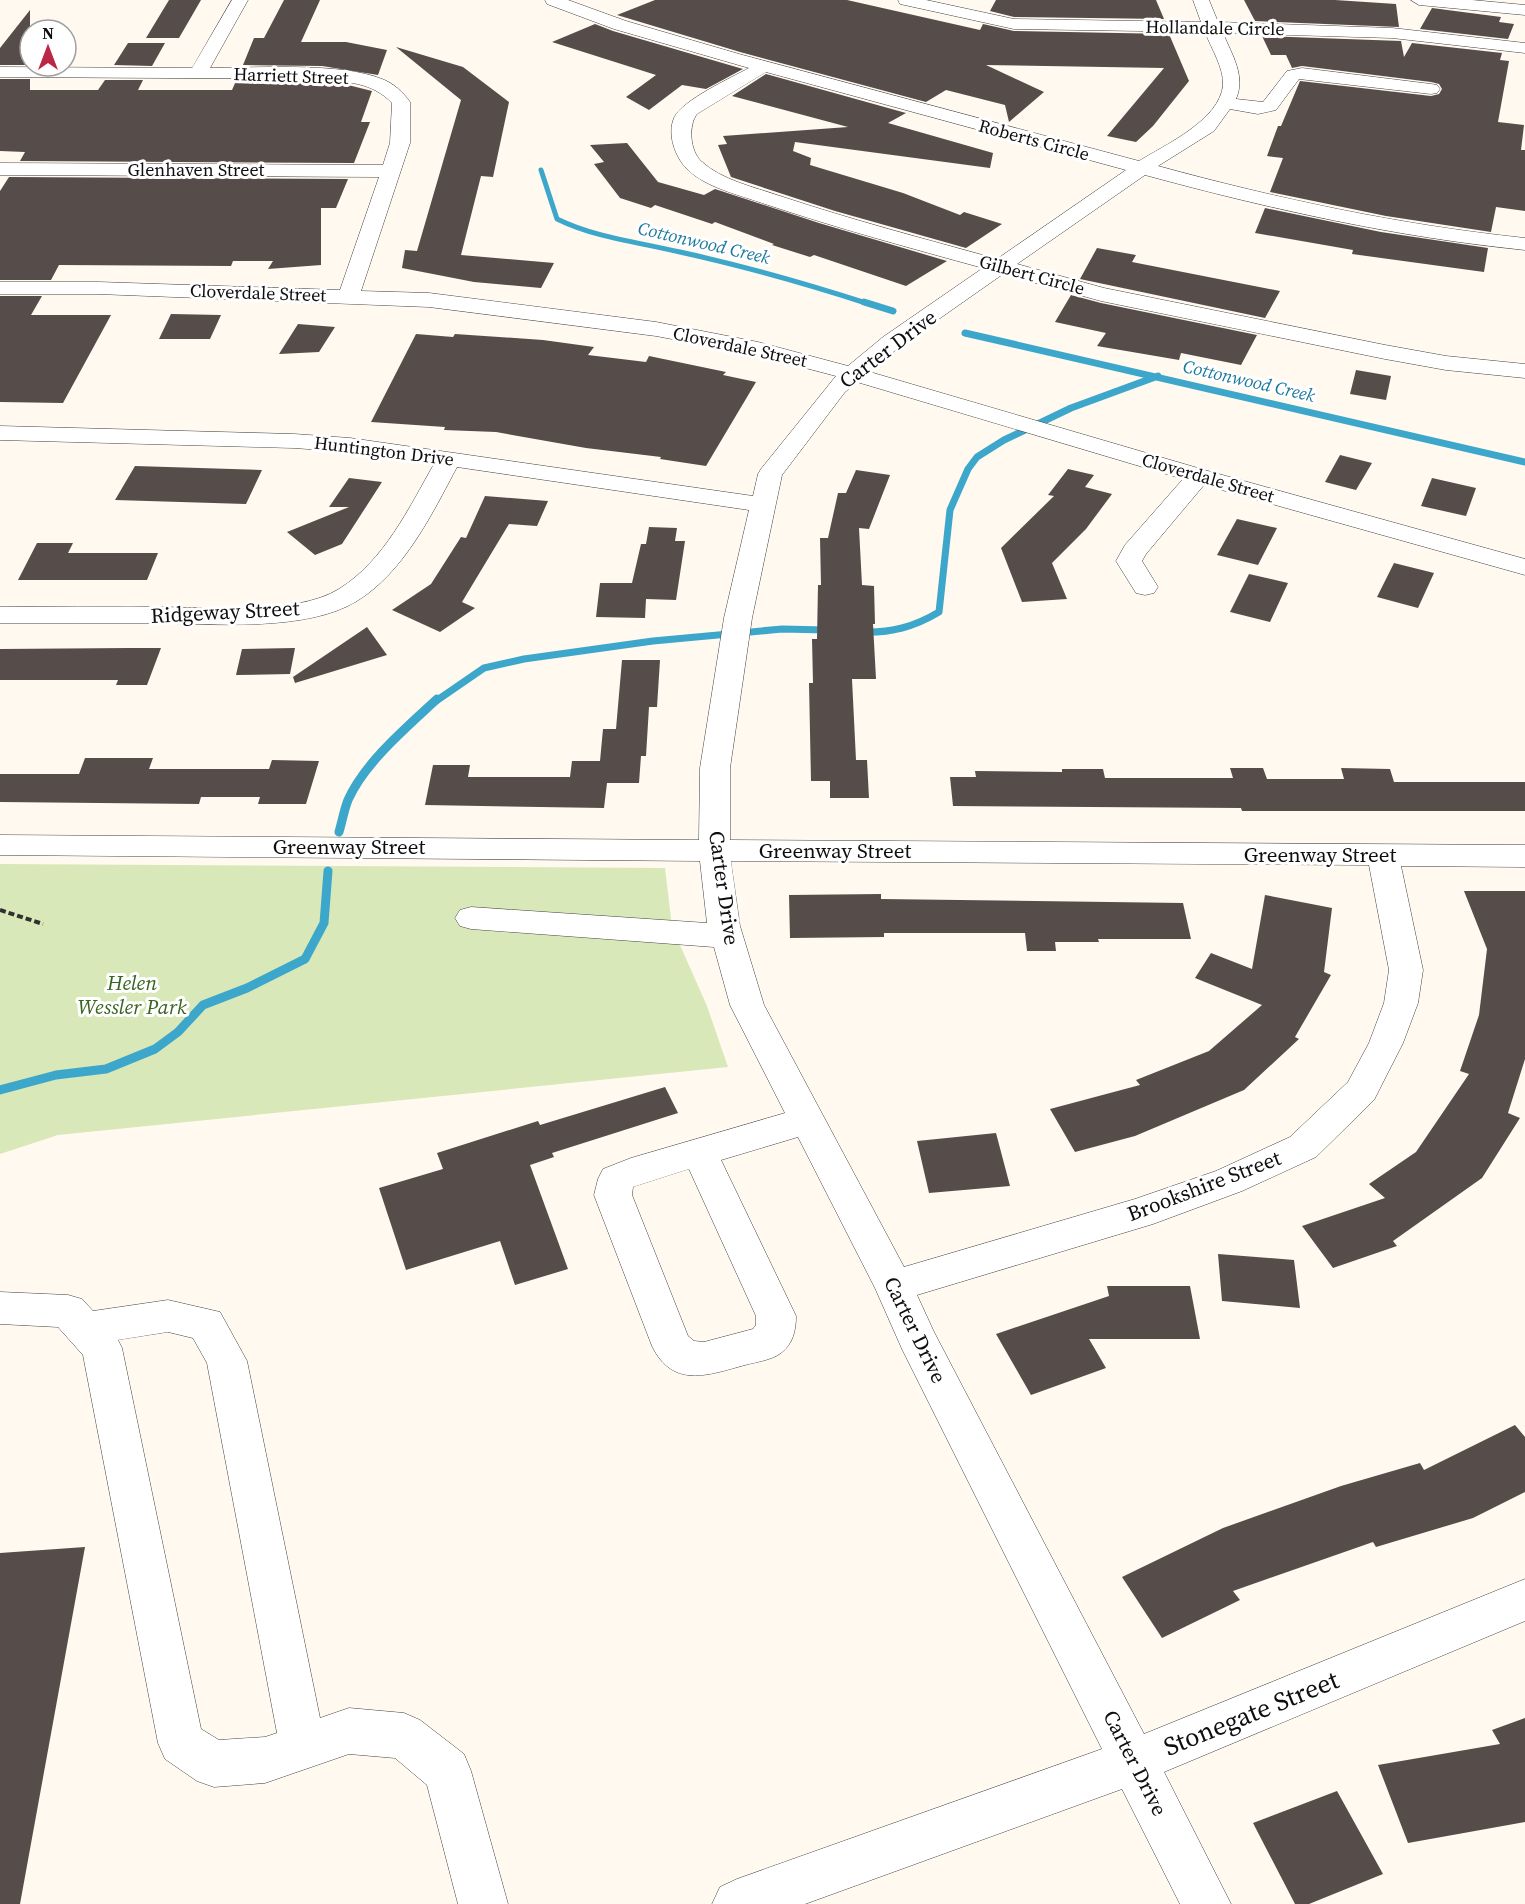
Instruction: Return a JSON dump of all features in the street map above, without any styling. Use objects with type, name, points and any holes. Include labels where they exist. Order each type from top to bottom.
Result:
[{"type":"street","name":"Harriett Street","points":[[240,0],[198,73],[320,74],[372,80],[390,88],[401,102],[400,143],[349,296]]},
{"type":"street","name":"Roberts Circle","points":[[553,0],[620,25],[764,67],[1140,169],[1324,214],[1420,230],[1524,240]]},
{"type":"street","name":"Hollandale Circle","points":[[906,0],[1014,24],[1207,14],[1525,48]]},
{"type":"street","points":[[1419,0],[1525,10]]},
{"type":"street","name":"Carter Drive","points":[[1206,1904],[916,1337],[894,1286],[747,1005],[727,936],[714,849],[714,768],[737,630],[770,474],[837,387],[853,374],[906,332],[1140,169],[1207,127],[1225,103],[1232,87],[1231,75],[1207,14]]},
{"type":"street","name":"Gilbert Circle","points":[[764,67],[690,110],[683,118],[682,140],[687,157],[695,166],[714,178],[822,217],[1101,294],[1385,352],[1446,363],[1525,371]]},
{"type":"street","points":[[0,72],[198,73]]},
{"type":"street","points":[[1225,103],[1258,108],[1269,106],[1293,75],[1302,73],[1431,89]]},
{"type":"street","name":"Glenhaven Street","points":[[0,169],[392,171]]},
{"type":"street","name":"Cloverdale Street","points":[[0,288],[98,288],[429,300],[656,329],[758,349],[853,374],[1199,476],[1525,567]]},
{"type":"street","name":"Huntington Drive","points":[[0,433],[294,441],[350,445],[764,505]]},
{"type":"street","name":"Ridgeway Street","points":[[0,615],[226,616],[276,614],[322,606],[346,597],[381,568],[405,536],[450,458]]},
{"type":"street","points":[[1145,587],[1129,561],[1134,551],[1199,476]]},
{"type":"street","name":"Greenway Street","points":[[0,845],[1525,856]]},
{"type":"street","name":"Brookshire Street","points":[[894,1286],[1140,1213],[1229,1181],[1303,1147],[1361,1091],[1386,1043],[1401,1003],[1406,969],[1383,855]]},
{"type":"street","points":[[471,918],[727,936]]},
{"type":"street","points":[[699,1152],[776,1316],[776,1330],[766,1342],[704,1359],[684,1358],[672,1346],[613,1195],[616,1179],[631,1172],[807,1120]]},
{"type":"street","points":[[0,1308],[68,1311],[102,1348],[181,1743],[214,1764],[265,1760],[350,1731],[404,1736],[447,1771],[483,1904]]},
{"type":"street","points":[[84,1329],[168,1316],[206,1324],[227,1360],[303,1747]]},
{"type":"street","name":"Stonegate Street","points":[[737,1904],[1134,1761],[1525,1600]]},
{"type":"path","points":[[0,910],[43,924]]},
{"type":"green space","name":"Helen Wessler Park","points":[[0,864],[665,868],[672,927],[707,1006],[728,1067],[58,1135],[0,1154]]},
{"type":"building","points":[[169,0],[201,0],[179,38],[146,38]]},
{"type":"building","points":[[284,0],[320,0],[301,42],[346,42],[387,50],[378,75],[322,66],[243,65],[254,38],[264,38]]},
{"type":"building","points":[[655,0],[847,0],[980,30],[983,24],[1014,31],[1169,34],[1189,81],[1153,126],[1136,142],[1107,136],[1164,68],[986,65],[1044,92],[1009,122],[1005,105],[946,90],[926,102],[740,52],[617,15]]},
{"type":"building","points":[[996,0],[1156,0],[1164,19],[1014,17],[990,11]]},
{"type":"building","points":[[1244,0],[1335,0],[1396,4],[1399,27],[1255,21]]},
{"type":"building","points":[[1432,8],[1501,17],[1499,22],[1514,24],[1508,39],[1420,29]]},
{"type":"building","points":[[30,10],[30,18],[24,18]]},
{"type":"building","points":[[595,24],[743,69],[706,89],[682,85],[649,110],[626,97],[656,75],[552,42]]},
{"type":"building","points":[[18,25],[18,65],[0,65],[0,48]]},
{"type":"building","points":[[1262,36],[1401,41],[1404,57],[1412,43],[1502,53],[1500,60],[1509,61],[1498,122],[1524,125],[1521,150],[1525,150],[1525,211],[1496,207],[1491,232],[1386,216],[1270,192],[1283,158],[1267,156],[1278,126],[1281,126],[1300,81],[1431,96],[1439,94],[1442,89],[1439,84],[1431,82],[1302,66],[1292,68],[1286,55],[1271,55]]},
{"type":"building","points":[[128,43],[165,43],[152,66],[114,65]]},
{"type":"building","points":[[396,47],[463,67],[509,102],[493,177],[481,176],[461,255],[554,263],[541,288],[474,282],[402,268],[405,250],[417,251],[461,100]]},
{"type":"building","points":[[766,74],[906,113],[888,123],[993,153],[990,168],[795,142],[793,151],[811,158],[810,165],[903,193],[960,215],[964,212],[1002,224],[966,248],[835,211],[731,177],[718,145],[727,144],[723,136],[848,127],[732,96]]},
{"type":"building","points":[[0,79],[30,79],[30,90],[98,90],[105,80],[143,80],[138,90],[232,90],[236,81],[340,83],[372,91],[361,122],[370,122],[354,163],[20,161],[25,152],[0,151]]},
{"type":"building","points":[[627,143],[658,182],[704,195],[715,189],[947,261],[906,286],[814,255],[810,257],[772,245],[774,244],[715,222],[712,224],[655,205],[651,208],[620,198],[594,164],[604,162],[590,145]]},
{"type":"building","points":[[9,177],[348,179],[336,208],[321,208],[321,265],[268,269],[273,261],[233,261],[231,266],[59,265],[51,280],[0,280],[0,191]]},
{"type":"building","points":[[1265,208],[1381,232],[1488,248],[1484,272],[1352,254],[1353,250],[1255,233]]},
{"type":"building","points":[[1097,248],[1136,255],[1132,262],[1280,291],[1265,318],[1080,279]]},
{"type":"building","points":[[1071,295],[1257,335],[1241,365],[1181,353],[1179,360],[1097,346],[1106,333],[1055,322]]},
{"type":"building","points":[[0,296],[42,296],[31,315],[111,315],[63,403],[0,402]]},
{"type":"building","points":[[171,314],[221,315],[210,339],[159,339]]},
{"type":"building","points":[[298,324],[335,327],[319,352],[279,354]]},
{"type":"building","points":[[416,334],[453,337],[455,334],[543,340],[594,347],[588,355],[646,362],[649,356],[726,372],[723,375],[756,382],[706,466],[496,432],[444,430],[445,427],[371,422]]},
{"type":"building","points":[[1356,370],[1391,376],[1386,400],[1350,394]]},
{"type":"building","points":[[1340,455],[1372,463],[1356,490],[1325,482]]},
{"type":"building","points":[[135,466],[262,470],[246,504],[115,500]]},
{"type":"building","points":[[1068,469],[1094,475],[1085,487],[1112,494],[1086,529],[1052,563],[1067,599],[1022,602],[1001,548],[1054,496],[1048,495]]},
{"type":"building","points":[[856,470],[890,475],[869,529],[859,528],[862,585],[874,586],[875,624],[873,624],[876,679],[852,679],[856,760],[867,760],[869,798],[830,798],[830,781],[811,781],[809,683],[813,683],[812,639],[817,639],[818,585],[821,585],[820,538],[828,538],[838,493],[846,493]]},
{"type":"building","points":[[349,478],[382,482],[342,544],[315,555],[287,532],[349,507],[329,507]]},
{"type":"building","points":[[1432,478],[1476,488],[1466,516],[1421,506]]},
{"type":"building","points":[[485,496],[548,501],[537,526],[509,524],[462,602],[475,608],[440,632],[392,610],[431,584],[461,537],[466,538]]},
{"type":"building","points":[[1237,519],[1277,528],[1258,565],[1217,555]]},
{"type":"building","points":[[649,527],[677,528],[675,541],[685,541],[676,600],[646,599],[645,618],[596,617],[600,583],[632,583],[641,544],[646,544]]},
{"type":"building","points":[[37,543],[73,543],[68,553],[158,553],[147,580],[18,580]]},
{"type":"building","points":[[1394,563],[1434,573],[1418,608],[1377,597]]},
{"type":"building","points":[[1249,574],[1288,583],[1270,622],[1230,612]]},
{"type":"building","points":[[367,627],[387,655],[295,683],[293,677]]},
{"type":"building","points":[[161,648],[147,685],[116,685],[118,680],[0,680],[0,649]]},
{"type":"building","points":[[295,648],[290,674],[236,675],[242,649]]},
{"type":"building","points":[[622,660],[660,660],[657,707],[649,707],[646,756],[641,756],[639,783],[607,783],[604,808],[425,805],[433,765],[470,765],[468,777],[570,777],[572,761],[600,761],[603,729],[616,729]]},
{"type":"building","points":[[85,758],[153,758],[149,769],[269,769],[272,760],[319,761],[306,804],[258,804],[260,797],[201,797],[199,804],[0,802],[0,774],[79,774]]},
{"type":"building","points":[[1230,768],[1263,768],[1267,779],[1344,779],[1341,768],[1390,769],[1394,782],[1525,782],[1525,811],[1242,811],[1241,808],[953,806],[950,777],[976,777],[975,771],[1062,772],[1062,769],[1103,769],[1105,778],[1233,778]]},
{"type":"building","points":[[1464,891],[1525,891],[1525,1059],[1508,1113],[1520,1118],[1482,1178],[1393,1241],[1397,1246],[1333,1268],[1302,1226],[1385,1198],[1369,1184],[1416,1152],[1469,1074],[1460,1071],[1479,1015],[1487,949]]},
{"type":"building","points":[[881,894],[881,899],[1183,903],[1191,939],[1098,939],[1099,942],[1055,942],[1056,951],[1027,951],[1025,933],[884,933],[884,937],[790,938],[789,895]]},
{"type":"building","points":[[1265,895],[1332,908],[1324,972],[1331,975],[1295,1037],[1299,1039],[1244,1090],[1135,1136],[1075,1152],[1050,1109],[1140,1085],[1136,1080],[1209,1051],[1262,1005],[1195,978],[1211,953],[1252,969]]},
{"type":"building","points":[[665,1087],[678,1113],[552,1153],[554,1157],[530,1165],[568,1269],[515,1285],[500,1241],[406,1270],[379,1188],[443,1169],[437,1153],[538,1121],[540,1125]]},
{"type":"building","points":[[996,1133],[1010,1186],[929,1193],[917,1141]]},
{"type":"building","points":[[1218,1254],[1294,1260],[1300,1308],[1222,1301]]},
{"type":"building","points":[[1107,1286],[1190,1286],[1200,1339],[1089,1339],[1106,1368],[1031,1395],[996,1334],[1109,1296]]},
{"type":"building","points":[[1515,1425],[1525,1437],[1525,1492],[1473,1518],[1376,1547],[1373,1542],[1233,1591],[1240,1600],[1162,1638],[1122,1577],[1223,1528],[1341,1486],[1420,1463],[1424,1470]]},
{"type":"building","points":[[85,1547],[20,1904],[0,1904],[0,1553]]},
{"type":"building","points":[[1525,1718],[1525,1822],[1408,1843],[1378,1765],[1500,1744],[1492,1730]]},
{"type":"building","points":[[1337,1791],[1383,1874],[1309,1904],[1295,1904],[1253,1823]]},
{"type":"waterway","name":"Cottonwood Creek","points":[[541,170],[557,219],[587,231],[752,269],[869,304]]},
{"type":"waterway","name":"Cottonwood Creek","points":[[864,302],[893,311]]},
{"type":"waterway","name":"Cottonwood Creek","points":[[965,333],[1156,377]]},
{"type":"waterway","points":[[862,632],[902,628],[921,622],[939,612],[950,510],[968,469],[977,457],[1004,440],[1071,408],[1156,377]]},
{"type":"waterway","name":"Cottonwood Creek","points":[[1156,377],[1525,462]]},
{"type":"waterway","points":[[436,701],[484,668],[524,659],[653,641],[782,629],[827,630]]},
{"type":"waterway","points":[[339,832],[348,800],[365,772],[400,733],[437,699]]},
{"type":"waterway","points":[[0,1090],[56,1075],[106,1069],[155,1049],[178,1032],[203,1005],[247,988],[305,959],[324,923],[328,871]]}]
